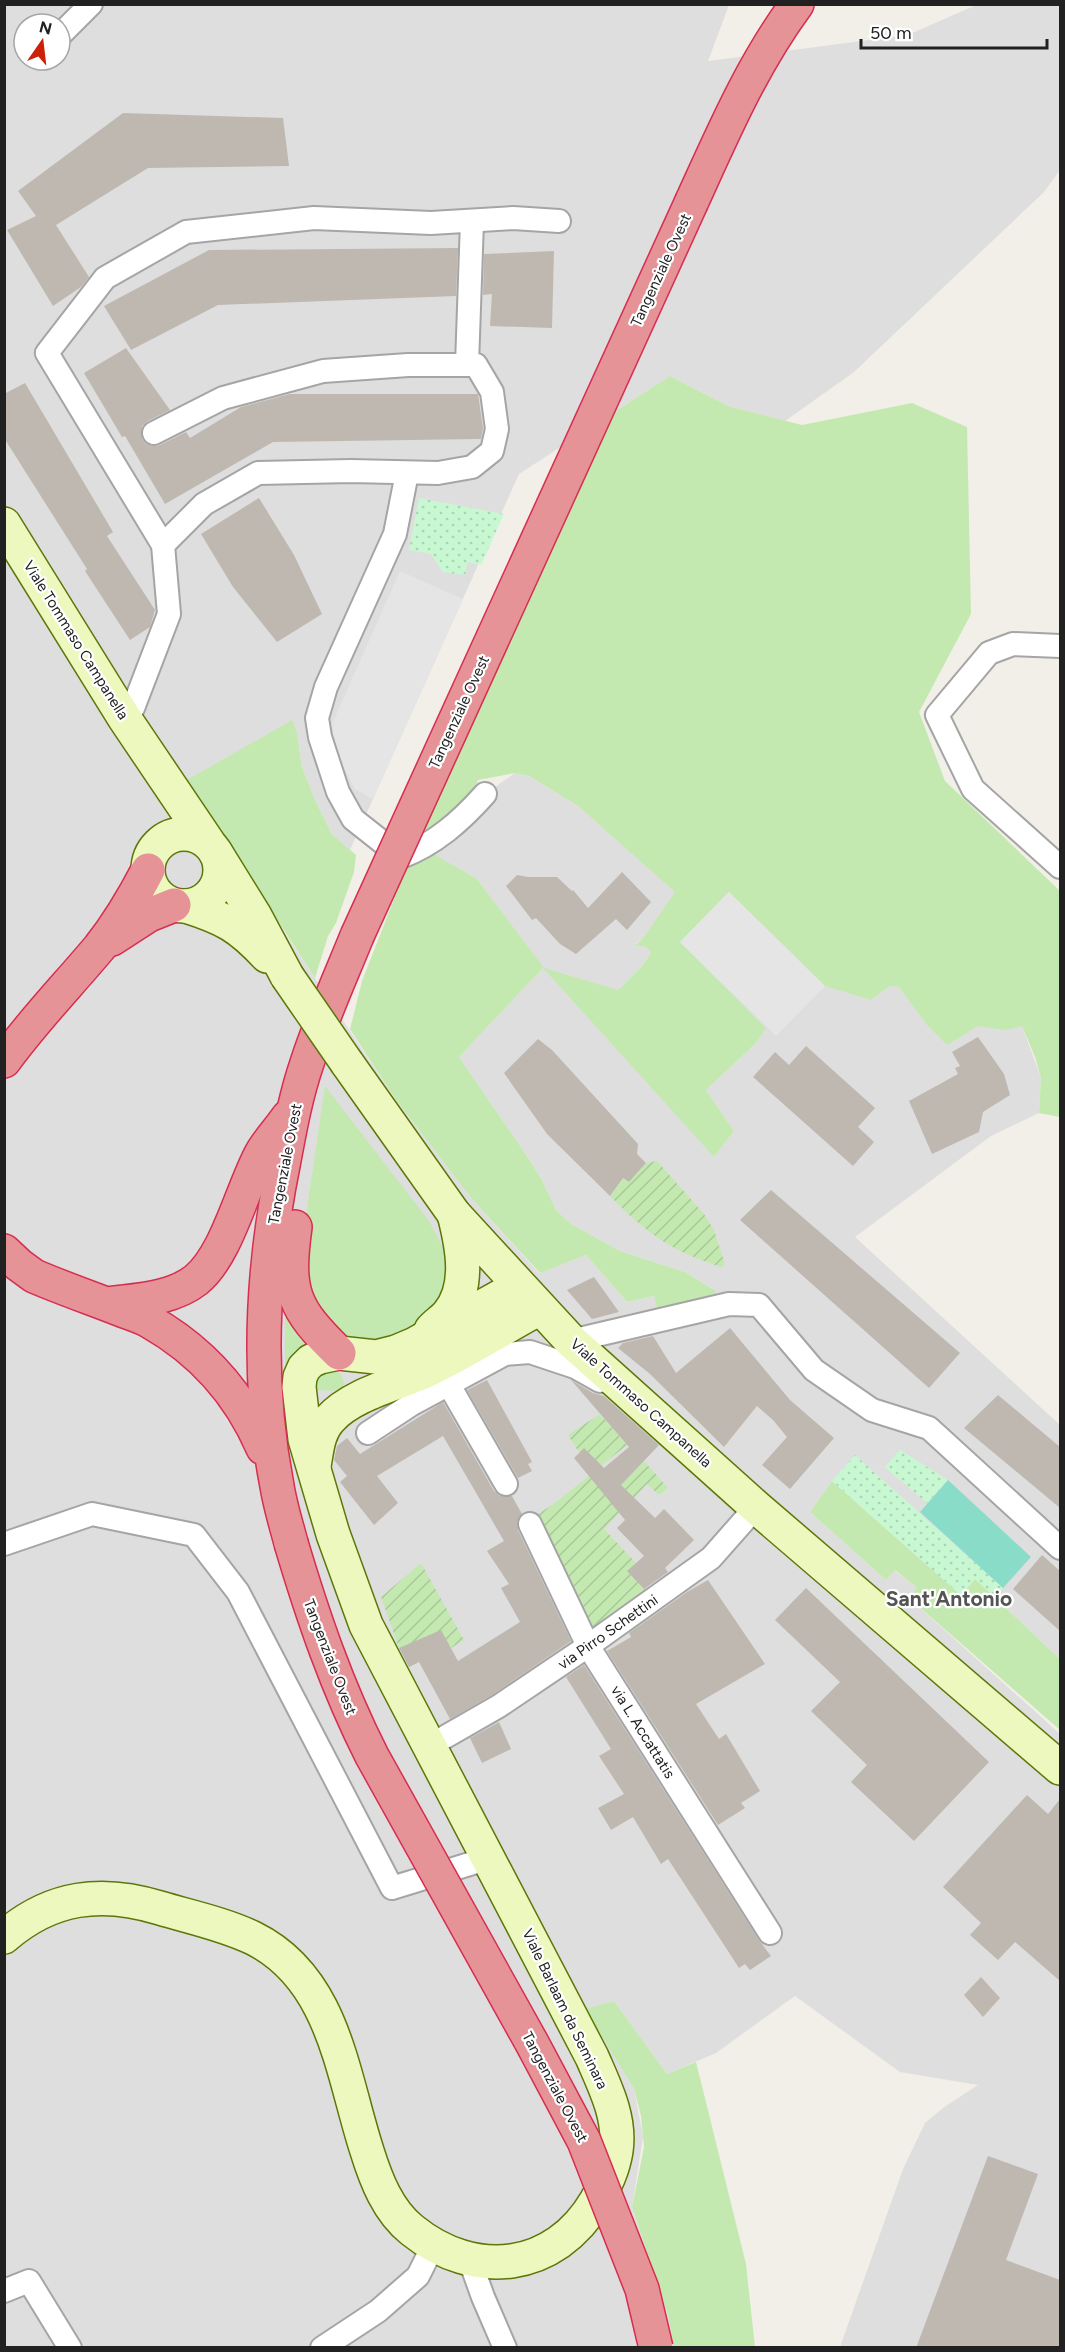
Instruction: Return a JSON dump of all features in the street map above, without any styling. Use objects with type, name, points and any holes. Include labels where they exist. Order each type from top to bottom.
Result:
[{"type":"highway","name":"Tangenziale Ovest","points":[[656,2348],[642,2289],[584,2141],[533,2044],[372,1756],[348,1709],[327,1655],[291,1543],[277,1486],[266,1401],[265,1303],[269,1252],[279,1185],[294,1109],[307,1063],[357,936],[745,86],[797,4]]},
{"type":"highway","points":[[4,1061],[24,1033],[100,946],[136,893],[152,860]]},
{"type":"highway","points":[[100,946],[149,915],[180,905]]},
{"type":"highway","points":[[106,1304],[163,1296],[196,1280],[211,1262],[225,1237],[261,1153],[294,1109]]},
{"type":"highway","points":[[294,1109],[300,1190],[290,1270],[293,1290],[298,1306],[339,1353]]},
{"type":"highway","points":[[4,1251],[34,1276],[148,1320],[216,1372],[235,1395],[252,1422],[277,1486]]},
{"type":"street","points":[[72,23],[91,4]]},
{"type":"street","points":[[125,719],[133,708],[169,614],[164,545],[47,352],[105,278],[186,232],[314,218],[431,223],[513,218],[559,221]]},
{"type":"street","points":[[467,365],[472,221]]},
{"type":"street","points":[[154,433],[223,398],[323,371],[408,364],[476,365],[492,392],[497,429],[492,451],[472,467],[438,473],[351,471],[258,473],[204,504],[164,545]]},
{"type":"street","points":[[407,473],[394,534],[326,687],[317,718],[320,737],[338,792],[353,819],[401,857],[422,849],[464,817],[484,794]]},
{"type":"street","name":"Viale Tommaso Campanella","points":[[4,524],[125,719],[212,847],[255,916],[287,976],[454,1214],[572,1341],[643,1406],[756,1507],[1060,1768]]},
{"type":"street","points":[[1060,646],[1013,644],[989,653],[936,715],[973,789],[1060,867]]},
{"type":"street","name":"Viale Tommaso Campanella","points":[[150,755],[161,808],[161,823],[152,860]]},
{"type":"street","points":[[184,834],[197,836],[212,847],[220,863],[220,875],[217,887],[209,897],[198,903],[180,905],[164,900],[155,891],[150,882],[152,860],[163,841],[184,834]]},
{"type":"street","name":"Viale Tommaso Campanella","points":[[180,905],[221,917],[242,931],[287,976]]},
{"type":"street","points":[[415,1344],[449,1313],[458,1294],[463,1269],[462,1244],[454,1214]]},
{"type":"street","points":[[339,1353],[376,1357],[415,1344],[530,1297]]},
{"type":"street","points":[[313,1468],[322,1429],[329,1419],[349,1403],[429,1370],[494,1334],[530,1297]]},
{"type":"street","points":[[494,1334],[543,1335],[572,1341],[729,1304],[759,1305],[814,1370],[872,1410],[929,1428],[1060,1548]]},
{"type":"street","points":[[368,1433],[412,1404],[506,1354],[530,1352],[575,1367],[643,1406]]},
{"type":"street","points":[[339,1353],[356,1378],[354,1395],[349,1403]]},
{"type":"street","name":"Viale Barlaam da Seminara","points":[[4,1937],[32,1917],[72,1901],[94,1897],[121,1898],[238,1932],[271,1949],[302,1977],[316,1996],[327,2018],[367,2150],[385,2195],[399,2219],[414,2232],[452,2254],[491,2261],[517,2261],[536,2256],[561,2242],[579,2227],[610,2178],[616,2149],[615,2120],[609,2098],[592,2057],[366,1625],[333,1534],[305,1439],[300,1377],[311,1361],[339,1353]]},
{"type":"street","points":[[449,1385],[506,1484]]},
{"type":"street","name":"via Pirro Schettini","points":[[445,1737],[499,1706],[711,1558],[756,1507]]},
{"type":"street","points":[[4,1544],[92,1514],[194,1535],[238,1592],[392,1888],[489,1858]]},
{"type":"street","name":"via L. Accattatis","points":[[530,1524],[588,1646],[770,1933]]},
{"type":"street","points":[[322,2348],[378,2311],[418,2276],[434,2244]]},
{"type":"street","points":[[469,2258],[483,2297],[506,2348]]},
{"type":"street","points":[[4,2291],[29,2281],[70,2348]]},
{"type":"shaded area","points":[[5,5],[729,5],[708,61],[908,35],[976,5],[1060,5],[1060,170],[1044,192],[854,372],[785,421],[728,406],[670,376],[519,474],[350,850],[332,834],[316,802],[302,767],[297,733],[256,885],[281,927],[396,1100],[471,1198],[539,1273],[586,1255],[627,1302],[655,1296],[716,1291],[685,1272],[620,1251],[571,1224],[556,1210],[542,1180],[527,1156],[459,1057],[543,968],[477,879],[431,852],[485,794],[515,773],[529,776],[578,806],[676,892],[643,938],[635,944],[646,947],[651,953],[641,967],[618,990],[714,1157],[734,1131],[706,1090],[755,1044],[765,1028],[680,942],[729,892],[871,1000],[890,986],[899,987],[978,1026],[1022,1026],[1041,1078],[1039,1113],[991,1136],[855,1237],[1060,1425],[1060,1659],[975,1579],[832,1481],[810,1512],[886,1580],[894,1570],[917,1588],[909,1598],[1060,1734],[1060,2347],[840,2347],[903,2169],[925,2123],[978,2085],[900,2072],[795,1996],[716,2053],[667,2074],[614,2001],[586,2010],[634,2089],[643,2137],[632,2207],[668,2315],[674,2347],[5,2348]]},
{"type":"shaded area","points":[[400,571],[463,599],[373,799],[355,789],[338,757],[332,724]]},
{"type":"shaded area","points":[[729,892],[825,986],[776,1036],[680,942]]},
{"type":"green space","points":[[670,376],[728,406],[802,425],[912,403],[967,427],[971,614],[919,712],[945,781],[1060,891],[1060,1117],[1039,1113],[1041,1078],[1022,1026],[1005,1030],[978,1026],[947,1045],[927,1025],[899,987],[890,986],[871,1000],[825,986],[729,892],[680,942],[766,1028],[755,1044],[706,1090],[734,1131],[714,1157],[543,968],[459,1057],[527,1156],[542,1180],[556,1210],[571,1224],[620,1251],[685,1272],[716,1291],[714,1298],[658,1312],[654,1296],[627,1302],[586,1255],[540,1273],[471,1198],[396,1100],[350,1029],[362,981],[409,861],[431,852],[477,879],[544,968],[618,990],[641,967],[651,953],[646,947],[635,945],[643,938],[675,892],[578,806],[529,776],[515,773],[478,780],[472,794],[436,827],[417,831],[605,418]]},
{"type":"green space","points":[[419,498],[504,514],[481,565],[468,562],[465,575],[443,572],[431,554],[409,550]]},
{"type":"green space","points":[[292,720],[297,733],[302,767],[316,802],[332,834],[356,855],[354,872],[336,923],[328,936],[315,978],[187,780]]},
{"type":"green space","points":[[325,1086],[429,1221],[447,1255],[450,1276],[442,1306],[392,1342],[347,1338],[329,1327],[298,1270]]},
{"type":"green space","points":[[657,1161],[704,1214],[714,1230],[725,1264],[721,1267],[703,1261],[660,1239],[610,1196],[623,1178],[629,1182],[646,1163]]},
{"type":"green space","points":[[285,1311],[312,1344],[290,1413],[285,1362]]},
{"type":"green space","points":[[335,1368],[343,1378],[343,1391],[314,1390],[315,1374]]},
{"type":"green space","points":[[600,1414],[627,1445],[592,1473],[568,1435]]},
{"type":"green space","points":[[900,1450],[948,1480],[927,1503],[885,1467]]},
{"type":"green space","points":[[855,1455],[1003,1588],[995,1597],[975,1579],[961,1595],[832,1481]]},
{"type":"green space","points":[[644,1461],[668,1488],[659,1495],[647,1484],[604,1529],[636,1563],[628,1572],[649,1594],[592,1634],[530,1519],[589,1476],[633,1471]]},
{"type":"green space","points":[[948,1480],[1031,1557],[1003,1588],[920,1512]]},
{"type":"green space","points":[[832,1481],[961,1595],[975,1579],[1060,1659],[1060,1730],[909,1598],[917,1588],[895,1570],[886,1580],[810,1512]]},
{"type":"green space","points":[[421,1563],[464,1640],[451,1648],[399,1648],[381,1597]]},
{"type":"green space","points":[[614,2001],[667,2074],[696,2062],[746,2264],[755,2347],[674,2347],[668,2315],[632,2207],[644,2147],[641,2116],[634,2089],[585,2009]]},
{"type":"building","points":[[123,113],[283,118],[289,166],[148,168],[56,225],[89,277],[81,287],[53,306],[7,230],[36,216],[18,191]]},
{"type":"building","points":[[458,248],[456,296],[218,305],[131,350],[104,306],[209,250]]},
{"type":"building","points":[[554,251],[552,328],[490,326],[492,294],[483,295],[484,254]]},
{"type":"building","points":[[126,348],[170,410],[142,426],[142,439],[146,444],[153,446],[160,445],[186,432],[190,438],[241,407],[290,394],[478,394],[483,428],[481,439],[273,442],[165,504],[84,373]]},
{"type":"building","points":[[25,383],[113,532],[107,536],[155,610],[150,627],[130,640],[4,438],[4,394]]},
{"type":"building","points":[[259,498],[294,555],[322,614],[277,642],[233,587],[201,534]]},
{"type":"building","points":[[622,872],[651,902],[627,930],[616,919],[576,954],[560,944],[536,918],[532,920],[506,886],[517,875],[557,877],[573,890],[588,908]]},
{"type":"building","points":[[978,1037],[1004,1074],[1010,1095],[983,1112],[979,1132],[932,1154],[909,1101],[958,1074],[955,1068],[960,1066],[952,1052]]},
{"type":"building","points":[[538,1039],[552,1050],[638,1144],[637,1154],[646,1163],[629,1182],[623,1178],[610,1196],[547,1134],[504,1073]]},
{"type":"building","points":[[806,1046],[875,1108],[858,1127],[874,1142],[853,1166],[753,1077],[775,1052],[789,1065]]},
{"type":"building","points":[[771,1190],[960,1353],[929,1388],[740,1220]]},
{"type":"building","points":[[594,1277],[619,1312],[592,1319],[567,1290]]},
{"type":"building","points":[[730,1328],[790,1400],[834,1438],[790,1489],[762,1465],[787,1437],[757,1406],[724,1447],[650,1374],[618,1348],[623,1343],[653,1336],[676,1373]]},
{"type":"building","points":[[487,1380],[532,1462],[528,1464],[532,1471],[518,1478],[467,1390]]},
{"type":"building","points":[[571,1380],[593,1393],[604,1396],[659,1445],[621,1485],[655,1518],[664,1509],[694,1540],[665,1568],[668,1572],[644,1589],[627,1571],[644,1556],[617,1528],[625,1520],[574,1458],[584,1448],[604,1468],[629,1447]]},
{"type":"building","points":[[998,1395],[1060,1447],[1060,1508],[964,1428]]},
{"type":"building","points":[[443,1402],[494,1491],[500,1496],[512,1496],[522,1514],[517,1522],[518,1530],[571,1641],[492,1695],[450,1719],[419,1662],[409,1667],[399,1648],[441,1630],[458,1661],[520,1622],[501,1588],[509,1584],[487,1551],[504,1541],[443,1436],[377,1476],[398,1503],[374,1525],[340,1482],[347,1476],[334,1460],[337,1446],[347,1438],[360,1454]]},
{"type":"building","points":[[1042,1555],[1060,1571],[1060,1631],[1013,1589]]},
{"type":"building","points":[[708,1580],[765,1664],[696,1704],[719,1739],[726,1734],[760,1791],[741,1803],[745,1808],[718,1825],[607,1651],[631,1637],[629,1633]]},
{"type":"building","points":[[806,1588],[989,1762],[914,1841],[851,1782],[867,1765],[811,1711],[840,1682],[775,1620]]},
{"type":"building","points":[[584,1665],[771,1956],[750,1970],[745,1964],[739,1968],[668,1859],[661,1864],[633,1817],[611,1830],[598,1808],[624,1794],[599,1756],[611,1749],[566,1677]]},
{"type":"building","points":[[499,1722],[511,1749],[482,1763],[470,1738]]},
{"type":"building","points":[[1027,1795],[1048,1814],[1060,1799],[1060,1981],[1015,1942],[998,1960],[970,1935],[981,1923],[943,1887]]},
{"type":"building","points":[[981,1977],[1000,1998],[983,2017],[964,1995]]},
{"type":"building","points":[[988,2156],[1038,2174],[1006,2260],[1060,2280],[1060,2348],[916,2348]]},
{"type":"district","name":"Sant'Antonio","points":[[949,1598]]}]
